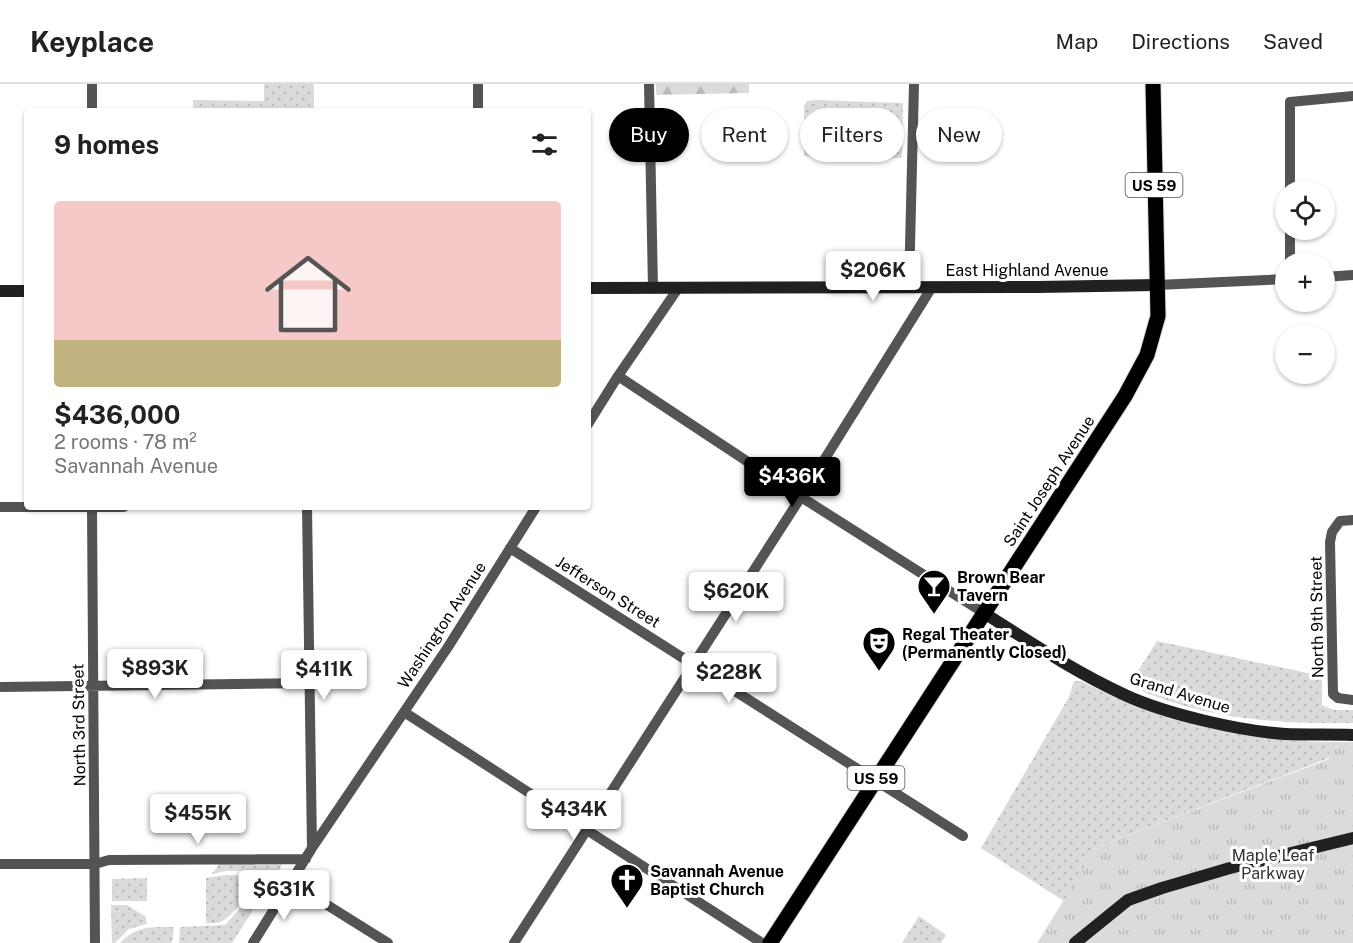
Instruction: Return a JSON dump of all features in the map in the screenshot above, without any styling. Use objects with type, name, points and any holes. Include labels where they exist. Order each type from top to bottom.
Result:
[{"type":"main road","name":"Saint Joseph Avenue","points":[[770,943],[1131,386],[1147,355],[1158,316],[1152,84]]},
{"type":"street","points":[[92,84],[92,108]]},
{"type":"street","points":[[478,84],[478,108]]},
{"type":"street","points":[[649,84],[653,288]]},
{"type":"street","points":[[909,287],[914,84]]},
{"type":"street","points":[[1290,180],[1290,102],[1353,96]]},
{"type":"street","points":[[1335,276],[1353,275]]},
{"type":"street","name":"East Highland Avenue","points":[[591,288],[1047,287],[1275,280]]},
{"type":"street","points":[[591,419],[679,287]]},
{"type":"street","points":[[514,943],[801,497],[932,287]]},
{"type":"street","points":[[0,291],[24,291]]},
{"type":"street","points":[[618,376],[801,497],[984,613]]},
{"type":"street","points":[[0,507],[24,507]]},
{"type":"street","name":"North 3rd Street","points":[[92,510],[95,943]]},
{"type":"street","points":[[308,510],[312,848]]},
{"type":"street","name":"Washington Avenue","points":[[292,883],[312,848],[448,647],[534,510]]},
{"type":"street","name":"North 9th Street","points":[[1353,520],[1340,520],[1332,532],[1330,542],[1333,694],[1338,698],[1353,700]]},
{"type":"street","name":"Jefferson Street","points":[[510,548],[963,836]]},
{"type":"street","name":"Grand Avenue","points":[[984,613],[1074,670],[1127,696],[1157,707],[1239,727],[1283,734],[1353,735]]},
{"type":"street","points":[[0,687],[310,683]]},
{"type":"street","points":[[404,712],[762,943]]},
{"type":"street","points":[[1075,943],[1128,900],[1230,868],[1353,838]]},
{"type":"street","points":[[0,864],[95,864],[109,860],[306,859]]},
{"type":"street","points":[[253,943],[292,883],[388,943]]},
{"type":"green space","points":[[264,84],[314,84],[314,108],[193,108],[193,100],[264,101]]},
{"type":"green space","points":[[656,84],[749,84],[749,93],[656,95]]},
{"type":"green space","points":[[807,101],[903,103],[903,108],[804,108]]},
{"type":"green space","points":[[1157,641],[1322,676],[1322,705],[1334,710],[1353,710],[1353,723],[1296,722],[1239,717],[1183,705],[1129,685]]},
{"type":"green space","points":[[1074,681],[1081,681],[1140,707],[1202,726],[1265,738],[1329,742],[1329,758],[1097,847],[1064,901],[981,848],[1069,697]]},
{"type":"green space","name":"Maple Leaf Parkway","points":[[1329,742],[1353,742],[1353,943],[1037,943],[1097,847],[1329,759]]},
{"type":"green space","points":[[219,864],[282,864],[279,871],[226,871],[212,874]]},
{"type":"green space","points":[[226,875],[260,875],[231,915],[218,923],[206,923],[206,878]]},
{"type":"green space","points":[[265,876],[275,876],[232,943],[179,943],[180,927],[225,925],[251,896]]},
{"type":"green space","points":[[147,878],[147,901],[112,901],[112,879]]},
{"type":"green space","points":[[111,905],[127,905],[146,917],[147,924],[129,929],[115,943],[112,943]]},
{"type":"green space","points":[[919,916],[946,935],[941,943],[902,943]]},
{"type":"green space","points":[[151,927],[174,927],[172,943],[120,943],[139,930]]},
{"type":"place","name":"Brown Bear Tavern","points":[[934,615]]},
{"type":"place","name":"Regal Theater (Permanently Closed)","points":[[879,672]]},
{"type":"place","name":"Savannah Avenue Baptist Church","points":[[627,909]]}]
